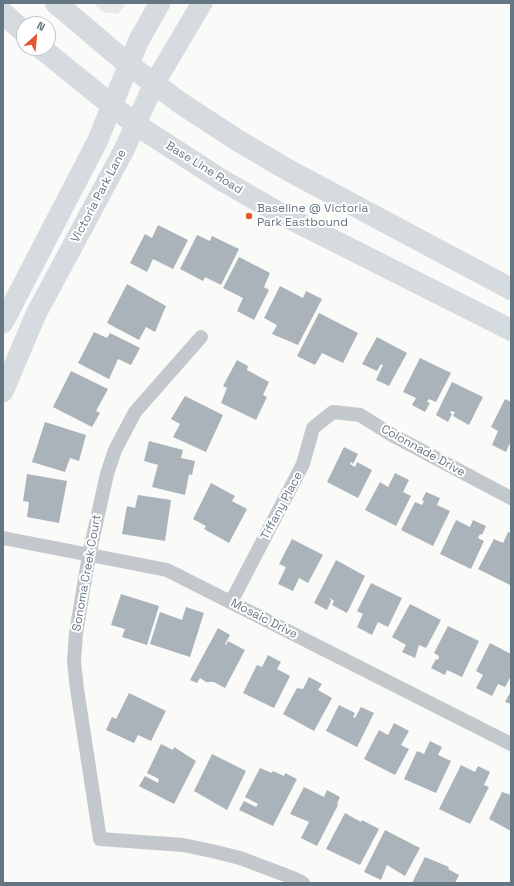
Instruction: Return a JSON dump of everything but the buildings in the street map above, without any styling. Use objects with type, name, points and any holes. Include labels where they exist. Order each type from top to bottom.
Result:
[{"type":"main road","points":[[56,3],[129,65],[154,84],[237,140],[288,170],[511,289]]},
{"type":"main road","points":[[3,323],[97,142],[139,40],[160,3]]},
{"type":"main road","name":"Victoria Park Lane","points":[[3,392],[36,314],[124,150],[154,84],[202,3]]},
{"type":"main road","points":[[3,13],[16,25]]},
{"type":"main road","name":"Base Line Road","points":[[51,56],[135,124],[220,179],[278,213],[511,330]]},
{"type":"street","name":"Sonoma Creek Court","points":[[200,337],[135,412],[115,450],[107,474],[89,555],[76,633],[74,662],[100,839],[183,845],[212,851],[240,858],[303,883]]},
{"type":"street","name":"Colonnade Drive","points":[[333,412],[360,415],[392,435],[511,498]]},
{"type":"street","name":"Tiffany Place","points":[[231,602],[303,464],[313,428],[333,412]]},
{"type":"street","name":"Mosaic Drive","points":[[3,538],[167,570],[511,744]]},
{"type":"shaded area","points":[[93,3],[127,3],[118,14],[103,12]]},
{"type":"place","name":"Baseline @ Victoria Park Eastbound","points":[[249,216]]}]
